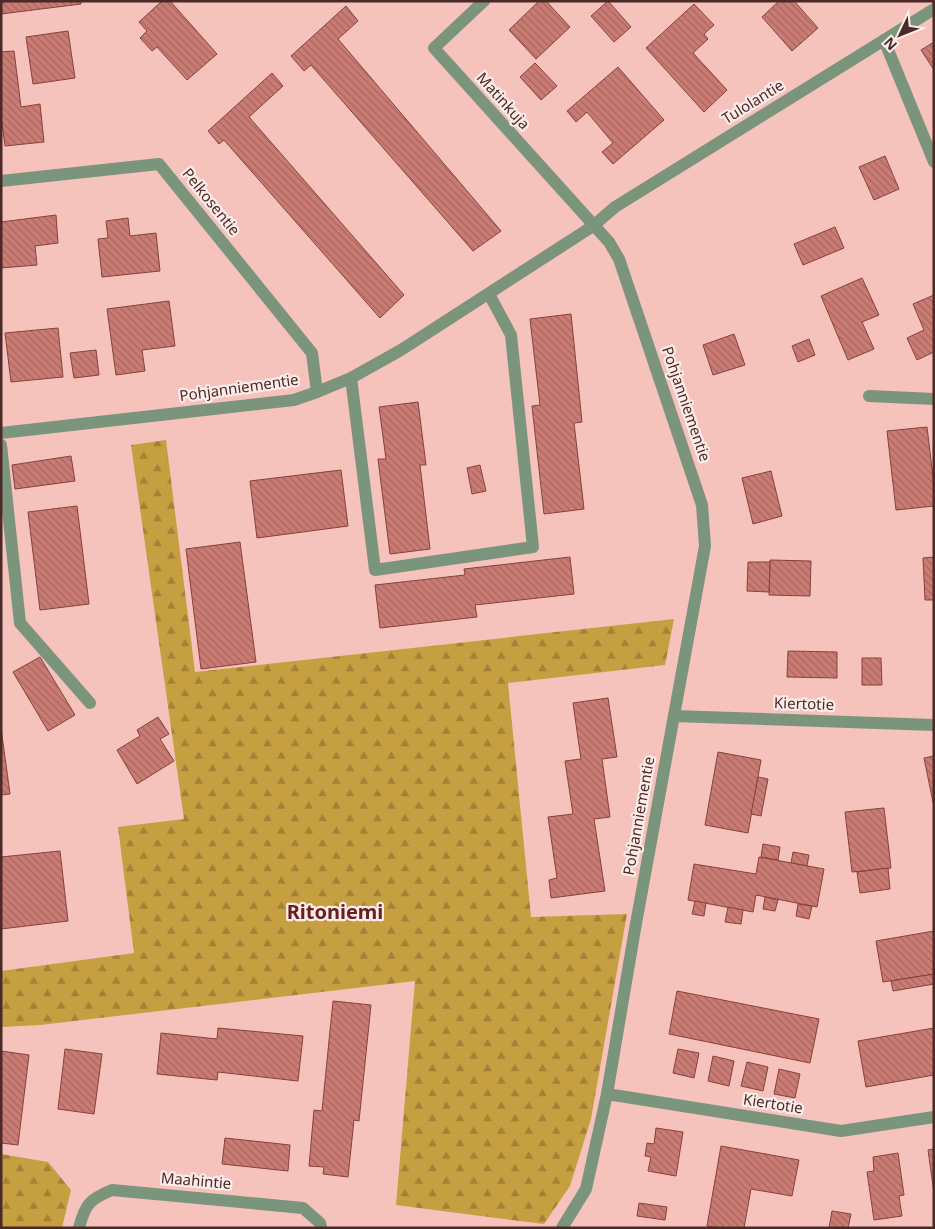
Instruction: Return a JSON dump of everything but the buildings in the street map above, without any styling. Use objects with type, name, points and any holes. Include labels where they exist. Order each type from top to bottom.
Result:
[{"type":"street","name":"Matinkuja","points":[[484,1],[434,48],[593,226]]},
{"type":"street","name":"Tulolantie","points":[[593,226],[615,207],[934,9]]},
{"type":"street","points":[[884,40],[934,162]]},
{"type":"street","name":"Pelkosentie","points":[[1,181],[159,164],[312,354],[317,392]]},
{"type":"street","name":"Pohjanniementie","points":[[1,433],[294,400],[351,378],[401,350],[593,226],[609,242],[618,259],[702,505],[705,546],[607,1094],[586,1189],[562,1228]]},
{"type":"street","points":[[351,378],[375,570],[533,547],[511,335],[489,294]]},
{"type":"street","points":[[869,396],[934,399]]},
{"type":"street","points":[[1,445],[20,622],[90,703]]},
{"type":"street","name":"Kiertotie","points":[[674,716],[934,725]]},
{"type":"street","name":"Kiertotie","points":[[607,1094],[841,1132],[934,1117]]},
{"type":"street","name":"Maahintie","points":[[80,1228],[83,1211],[96,1196],[112,1190],[303,1208],[320,1223],[321,1228]]},
{"type":"green space","points":[[166,440],[195,672],[674,619],[665,665],[508,683],[531,917],[627,914],[591,1119],[570,1186],[544,1224],[396,1205],[415,981],[40,1025],[1,1027],[1,971],[134,953],[118,827],[184,819],[131,445]]},
{"type":"green space","points":[[1,1154],[48,1162],[71,1190],[62,1228],[1,1228]]},
{"type":"district","name":"Ritoniemi","points":[[335,912]]}]
